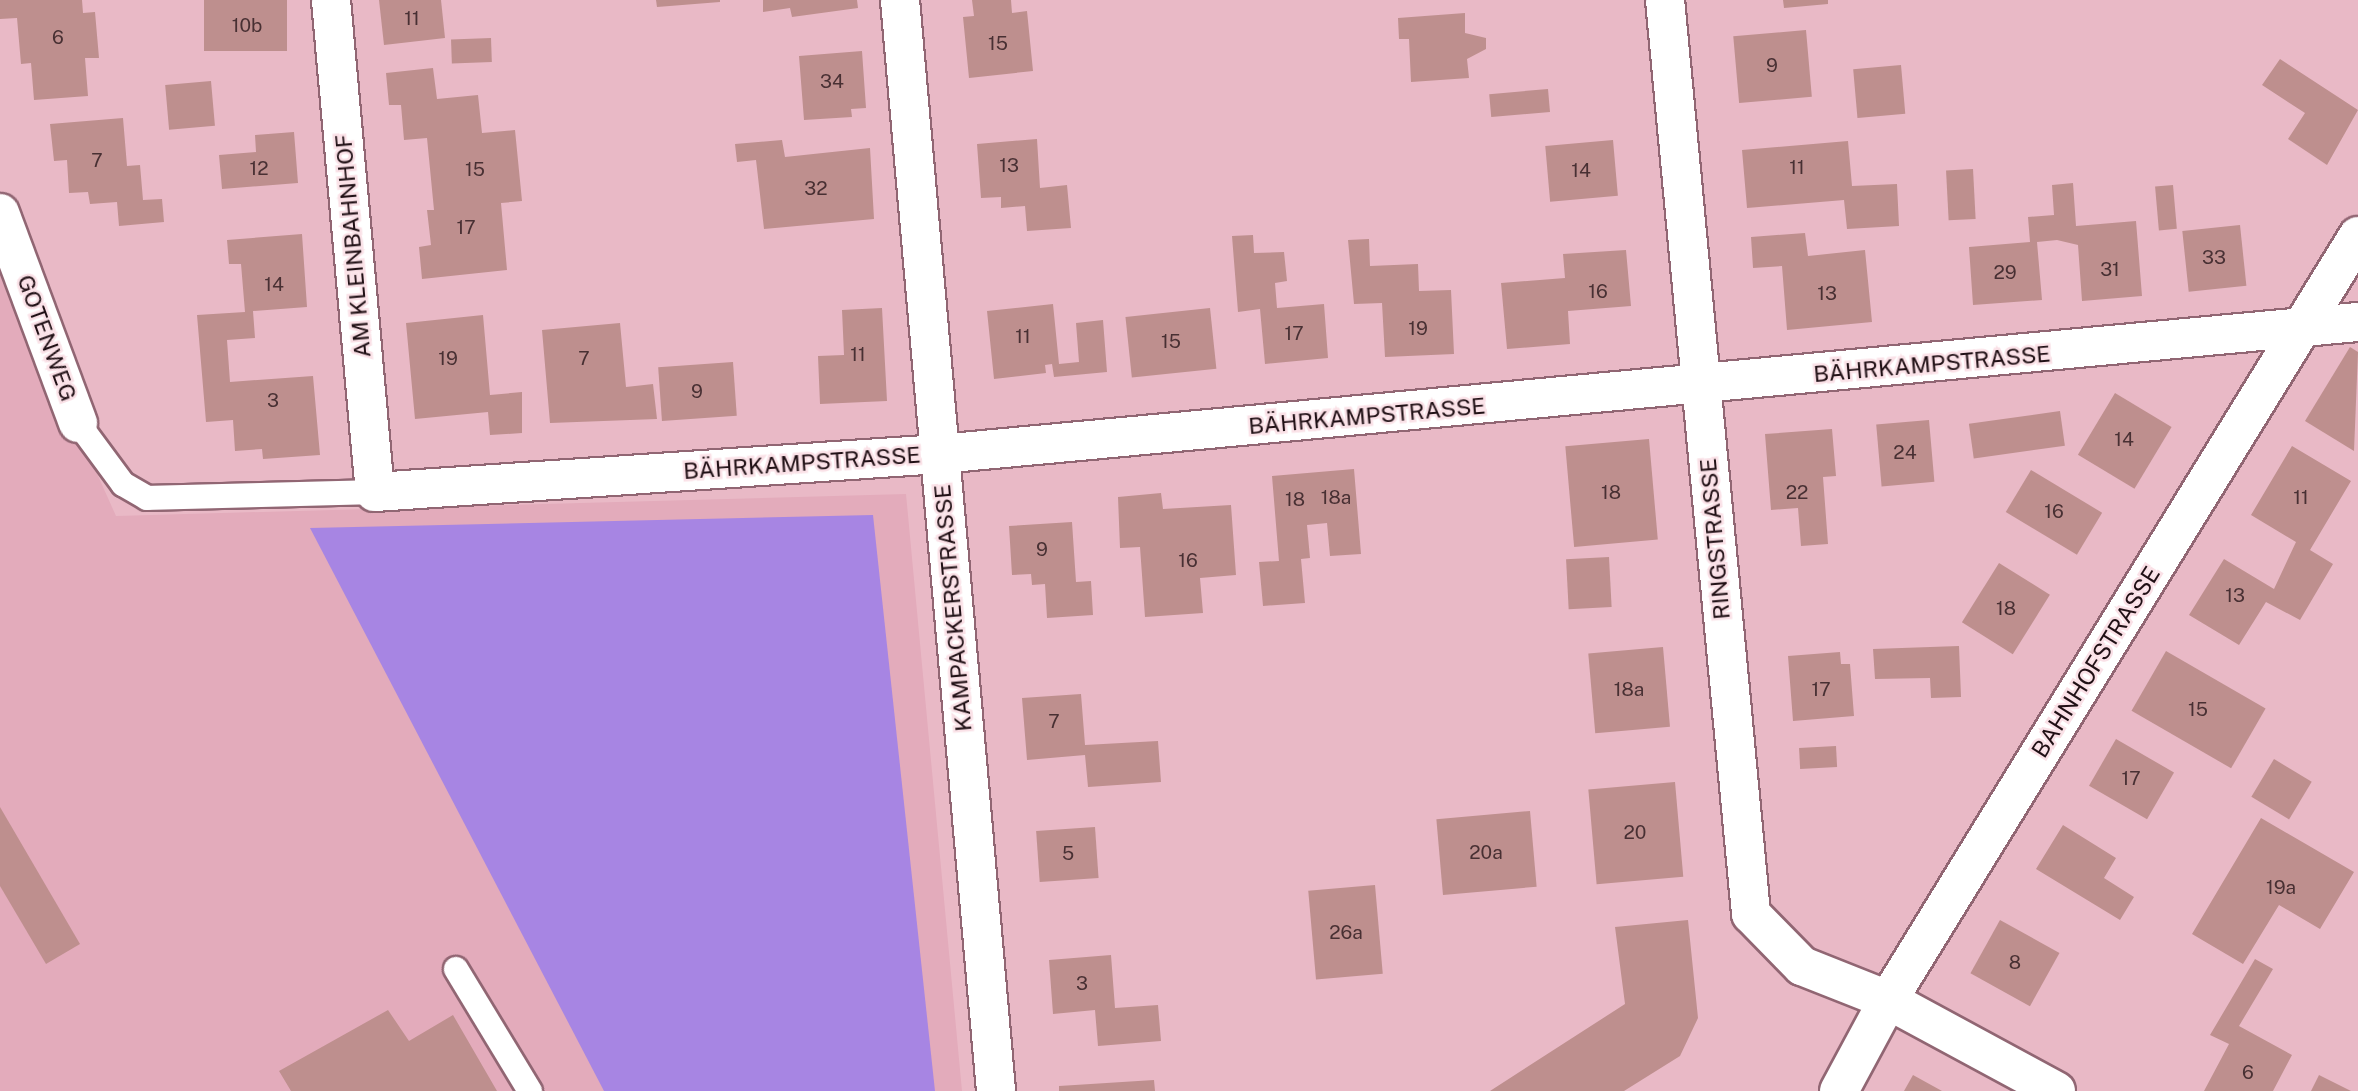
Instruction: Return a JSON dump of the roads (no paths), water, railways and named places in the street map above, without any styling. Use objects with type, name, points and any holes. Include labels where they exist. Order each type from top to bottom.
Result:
[{"type":"street","name":"AM KLEINBAHNHOF","points":[[331,0],[375,492]]},
{"type":"street","name":"KAMPACKERSTRASSE","points":[[900,0],[996,1091]]},
{"type":"street","name":"RINGSTRASSE","points":[[1665,0],[1751,914],[1802,966],[1888,1000],[2056,1091]]},
{"type":"street","name":"GOTENWEG","points":[[0,213],[78,423]]},
{"type":"street","name":"BAHNHOFSTRASSE","points":[[1839,1091],[1888,1000],[2358,236]]},
{"type":"street","name":"BÄHRKAMPSTRASSE","points":[[375,492],[940,454],[1700,386],[2301,330],[2358,322]]},
{"type":"lane","points":[[78,423],[124,484],[147,498],[375,492]]},
{"type":"lane","points":[[456,969],[530,1091]]}]
